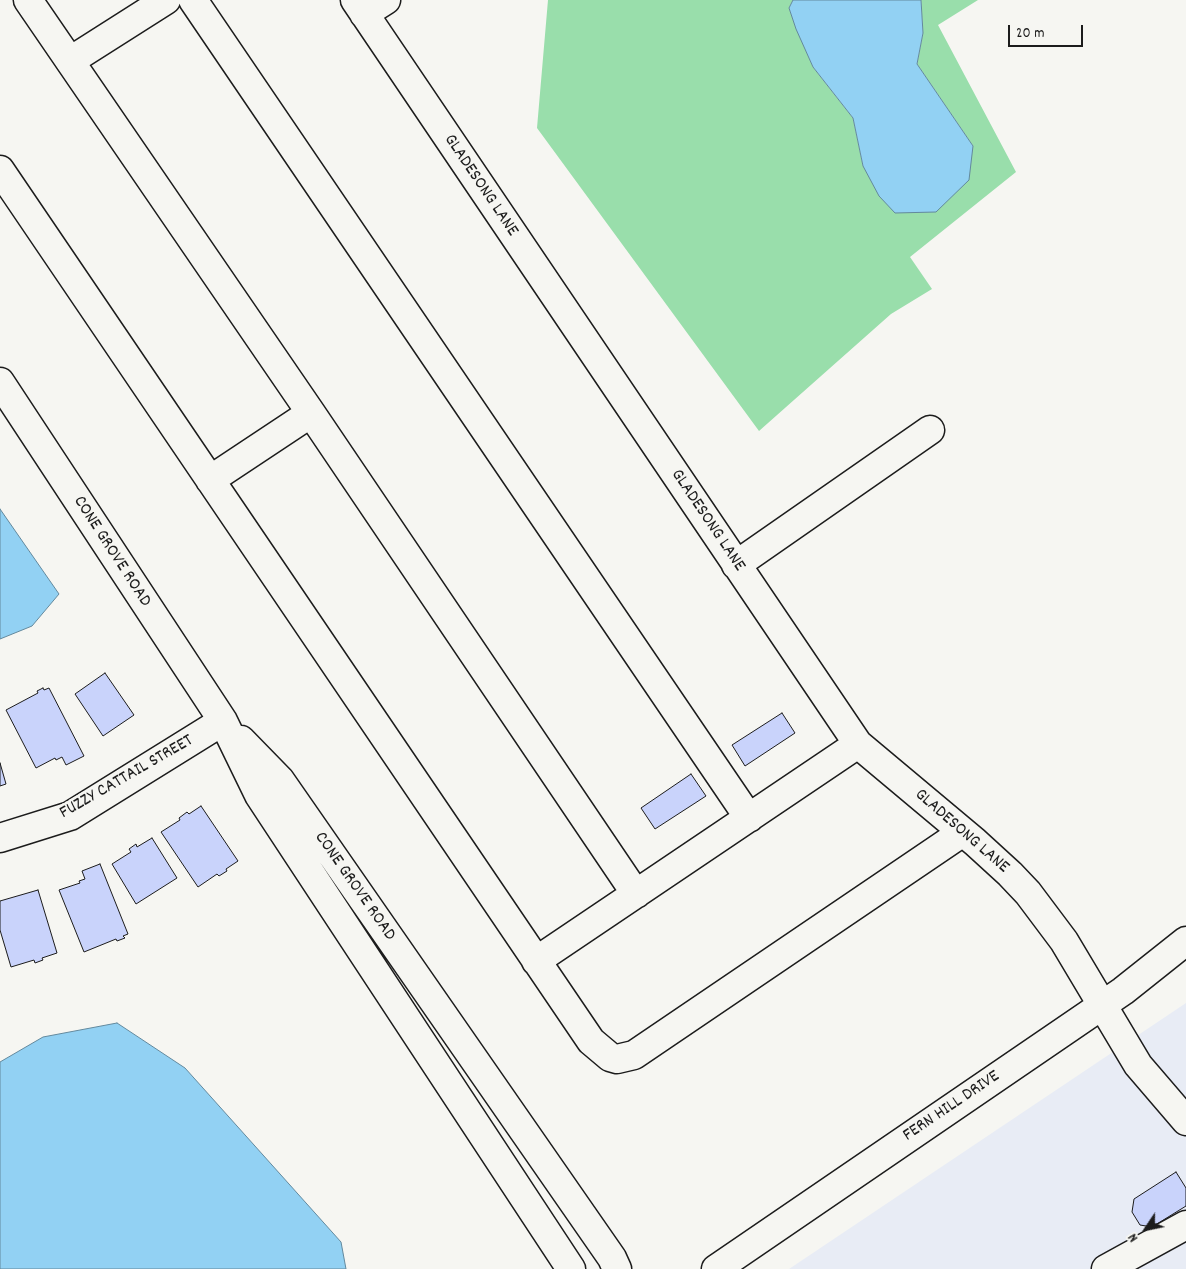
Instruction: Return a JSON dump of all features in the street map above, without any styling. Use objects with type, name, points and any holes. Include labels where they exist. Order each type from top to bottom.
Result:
[{"type":"street","points":[[28,0],[311,413],[636,894]]},
{"type":"street","points":[[70,61],[166,0]]},
{"type":"street","points":[[193,0],[749,818]]},
{"type":"street","name":"GLADESONG LANE","points":[[368,5],[736,565],[858,744],[963,832],[1010,874],[1028,893],[1064,941],[1138,1065],[1186,1121]]},
{"type":"street","points":[[0,170],[591,1041],[610,1057],[624,1059],[634,1055],[963,832]]},
{"type":"street","name":"CONE GROVE ROAD","points":[[0,382],[223,721],[259,794],[571,1269]]},
{"type":"street","points":[[210,480],[311,413]]},
{"type":"street","points":[[736,565],[930,430]]},
{"type":"street","name":"CONE GROVE ROAD","points":[[223,721],[280,780],[612,1258],[617,1269]]},
{"type":"street","name":"FUZZY CATTAIL STREET","points":[[0,838],[70,816],[223,721]]},
{"type":"street","points":[[536,961],[858,744]]},
{"type":"street","name":"FERN HILL DRIVE","points":[[716,1269],[1123,990],[1186,941]]},
{"type":"street","points":[[447,1080],[475,1061]]},
{"type":"street","points":[[1106,1269],[1186,1224]]},
{"type":"shaded area","points":[[1186,1003],[1186,1269],[789,1269]]},
{"type":"green space","points":[[548,0],[793,0],[789,8],[813,67],[853,118],[863,166],[973,146],[917,64],[923,33],[921,0],[978,0],[938,25],[1016,172],[910,257],[932,289],[891,314],[759,431],[537,128]]},
{"type":"water","points":[[793,0],[921,0],[923,33],[917,64],[973,146],[969,180],[936,212],[895,213],[879,196],[863,166],[853,118],[813,67],[796,29],[789,8]]},
{"type":"water","points":[[0,509],[59,594],[32,626],[0,639]]},
{"type":"water","points":[[117,1023],[185,1068],[341,1242],[346,1269],[0,1269],[0,1062],[43,1037]]},
{"type":"building","points":[[105,673],[134,715],[103,736],[75,694]]},
{"type":"building","points":[[43,688],[44,690],[49,688],[84,756],[66,765],[62,757],[56,760],[55,758],[36,768],[6,710],[38,693],[37,691]]},
{"type":"building","points":[[782,713],[795,733],[745,766],[732,745]]},
{"type":"building","points":[[0,763],[6,784],[0,786]]},
{"type":"building","points":[[691,774],[706,796],[655,829],[641,808]]},
{"type":"building","points":[[201,806],[238,861],[226,869],[227,871],[219,876],[217,874],[198,887],[161,832],[180,820],[179,818],[187,812],[189,814]]},
{"type":"building","points":[[152,838],[177,878],[136,904],[112,864],[131,852],[129,849],[136,844],[137,847]]},
{"type":"building","points":[[100,864],[128,934],[123,936],[125,938],[117,941],[116,939],[84,952],[59,890],[80,883],[79,881],[85,879],[82,871]]},
{"type":"building","points":[[38,890],[57,953],[42,958],[43,960],[35,963],[34,960],[11,967],[0,930],[0,901]]},
{"type":"building","points":[[1176,1172],[1186,1188],[1186,1206],[1152,1227],[1140,1225],[1132,1212],[1134,1199]]}]
